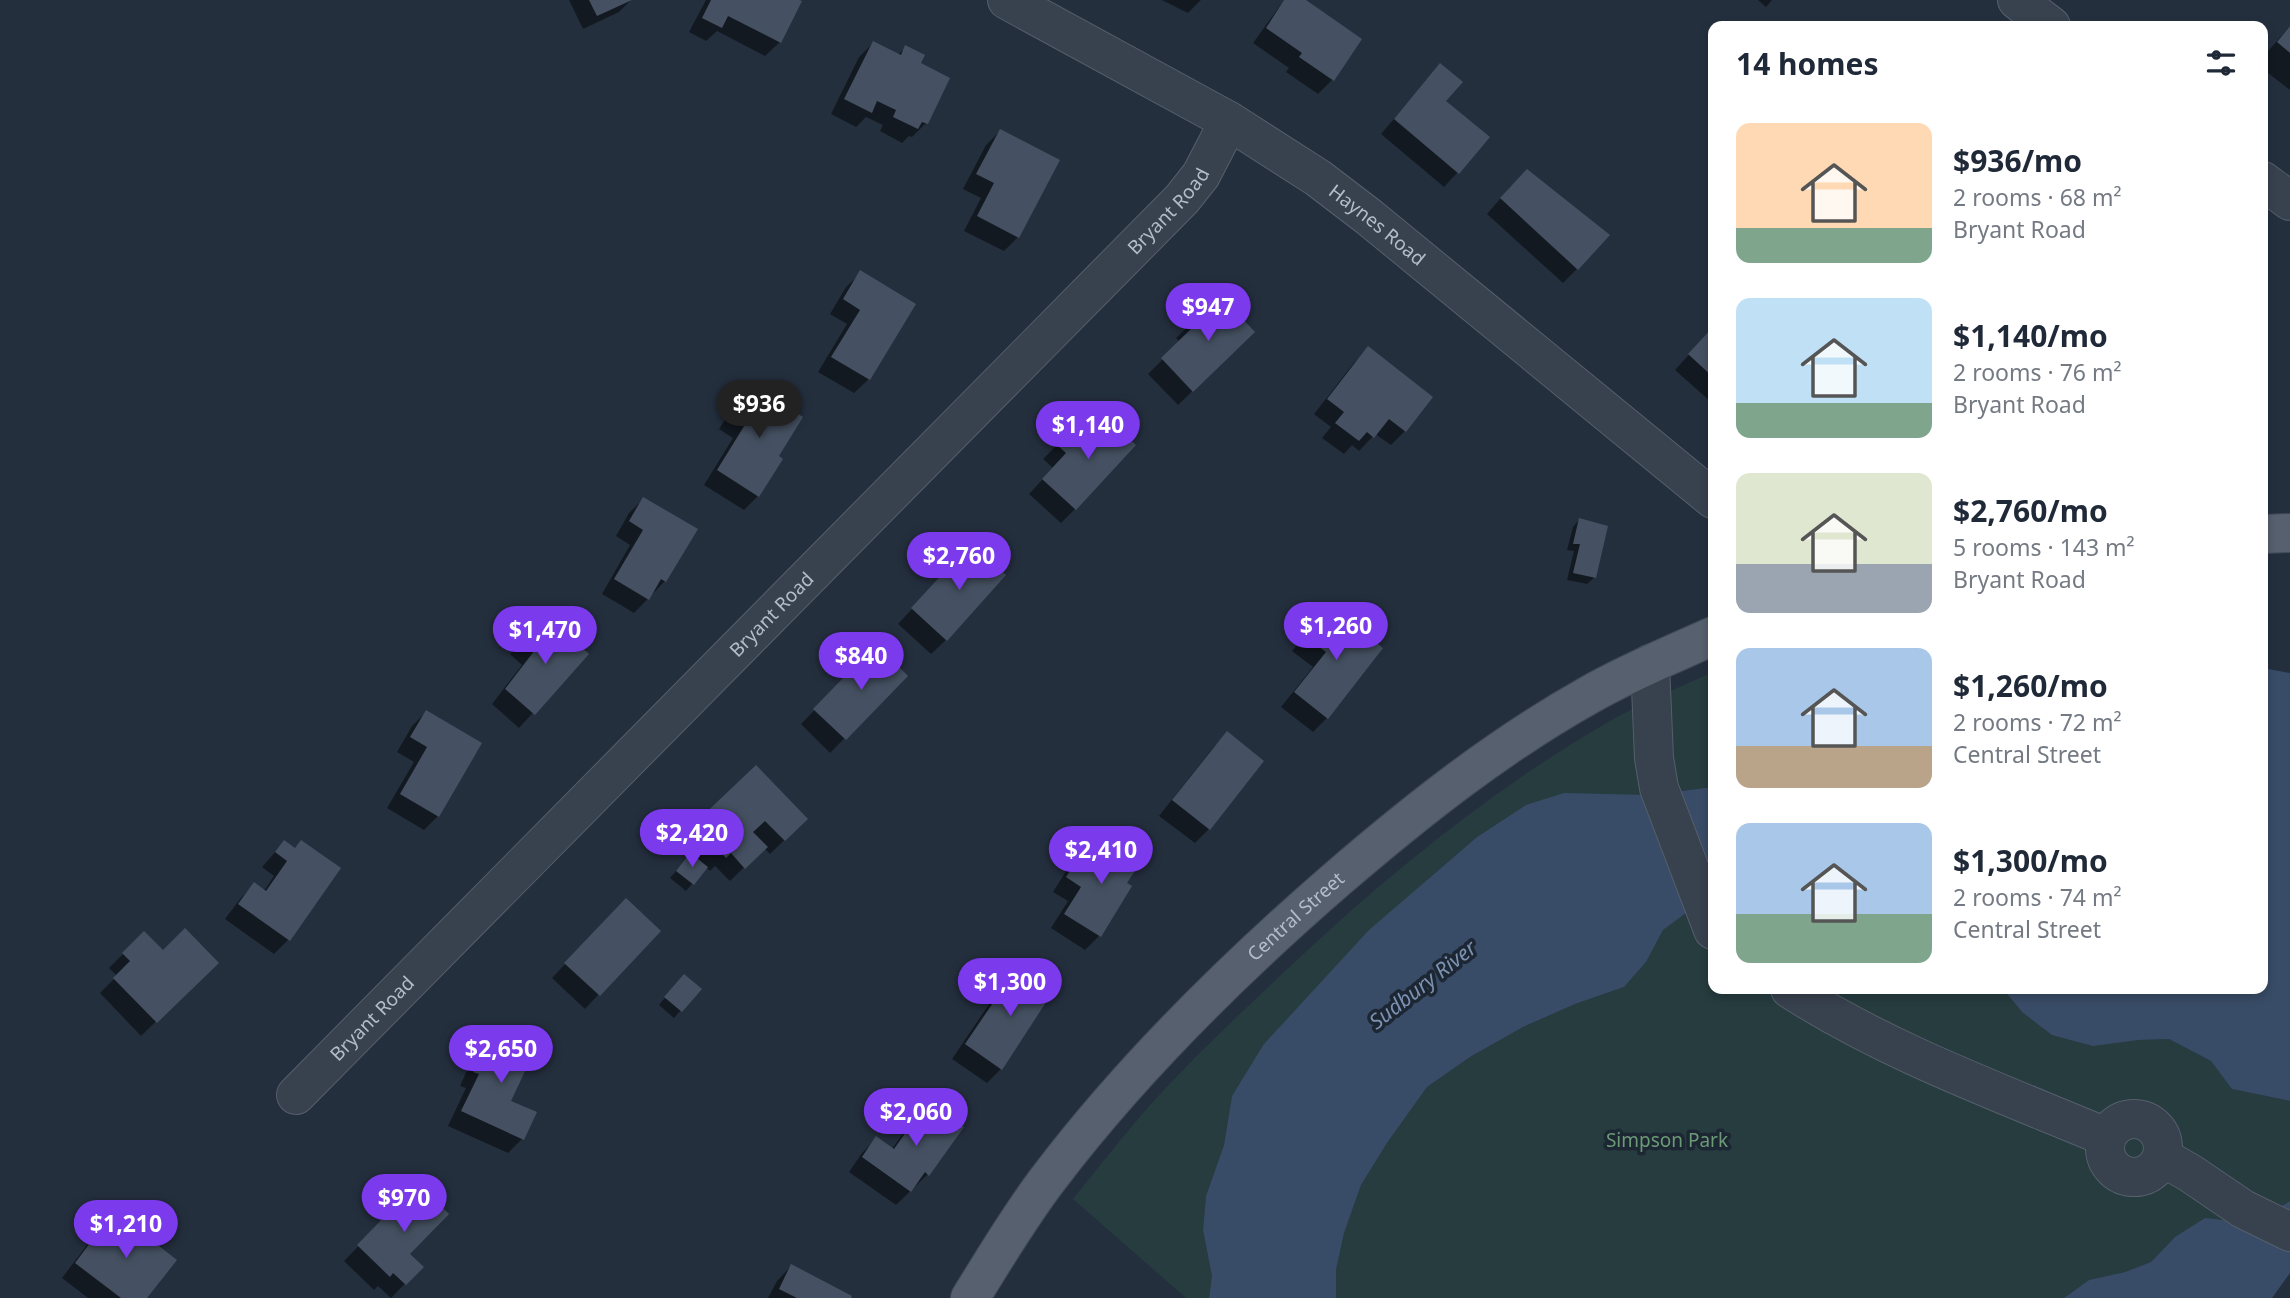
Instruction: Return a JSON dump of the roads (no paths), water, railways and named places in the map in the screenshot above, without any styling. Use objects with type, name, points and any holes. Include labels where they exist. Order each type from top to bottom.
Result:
[{"type":"main road","points":[[2268,534],[2290,533]]},
{"type":"main road","name":"Central Street","points":[[970,1298],[1046,1180],[1136,1071],[1248,960],[1365,855],[1475,768],[1589,695],[1708,638]]},
{"type":"street","name":"Haynes Road","points":[[1007,0],[1229,121],[1318,178],[1708,495]]},
{"type":"street","points":[[2017,0],[2045,21]]},
{"type":"street","name":"Bryant Road","points":[[296,1095],[1182,200],[1206,166],[1229,121]]},
{"type":"street","points":[[2268,185],[2290,201]]},
{"type":"street","points":[[1650,664],[1654,758],[1659,788],[1708,918]]},
{"type":"street","points":[[1799,994],[1850,1024],[1935,1066],[2106,1137],[2105,1154],[2112,1169],[2120,1175],[2140,1177],[2150,1173],[2162,1157],[2243,1209],[2290,1232]]},
{"type":"water","points":[[2268,669],[2290,673],[2290,1101],[2232,1089],[2211,1061],[2169,1039],[2093,1046],[2052,1035],[2022,1012],[2007,994],[2268,994]]},
{"type":"water","name":"Sudbury River","points":[[1708,788],[1708,913],[1690,910],[1663,930],[1646,962],[1624,987],[1575,1004],[1523,1027],[1470,1057],[1427,1087],[1361,1185],[1344,1233],[1336,1270],[1336,1298],[1209,1298],[1212,1276],[1203,1230],[1206,1196],[1224,1145],[1232,1096],[1264,1044],[1369,930],[1477,837],[1526,805],[1564,793],[1649,795]]},
{"type":"water","points":[[2290,1201],[2290,1273],[2272,1298],[2064,1298],[2089,1280],[2125,1272],[2151,1262],[2175,1237],[2205,1218],[2233,1221],[2266,1215]]},
{"type":"park label","name":"Simpson Park","points":[[1667,1140]]}]
